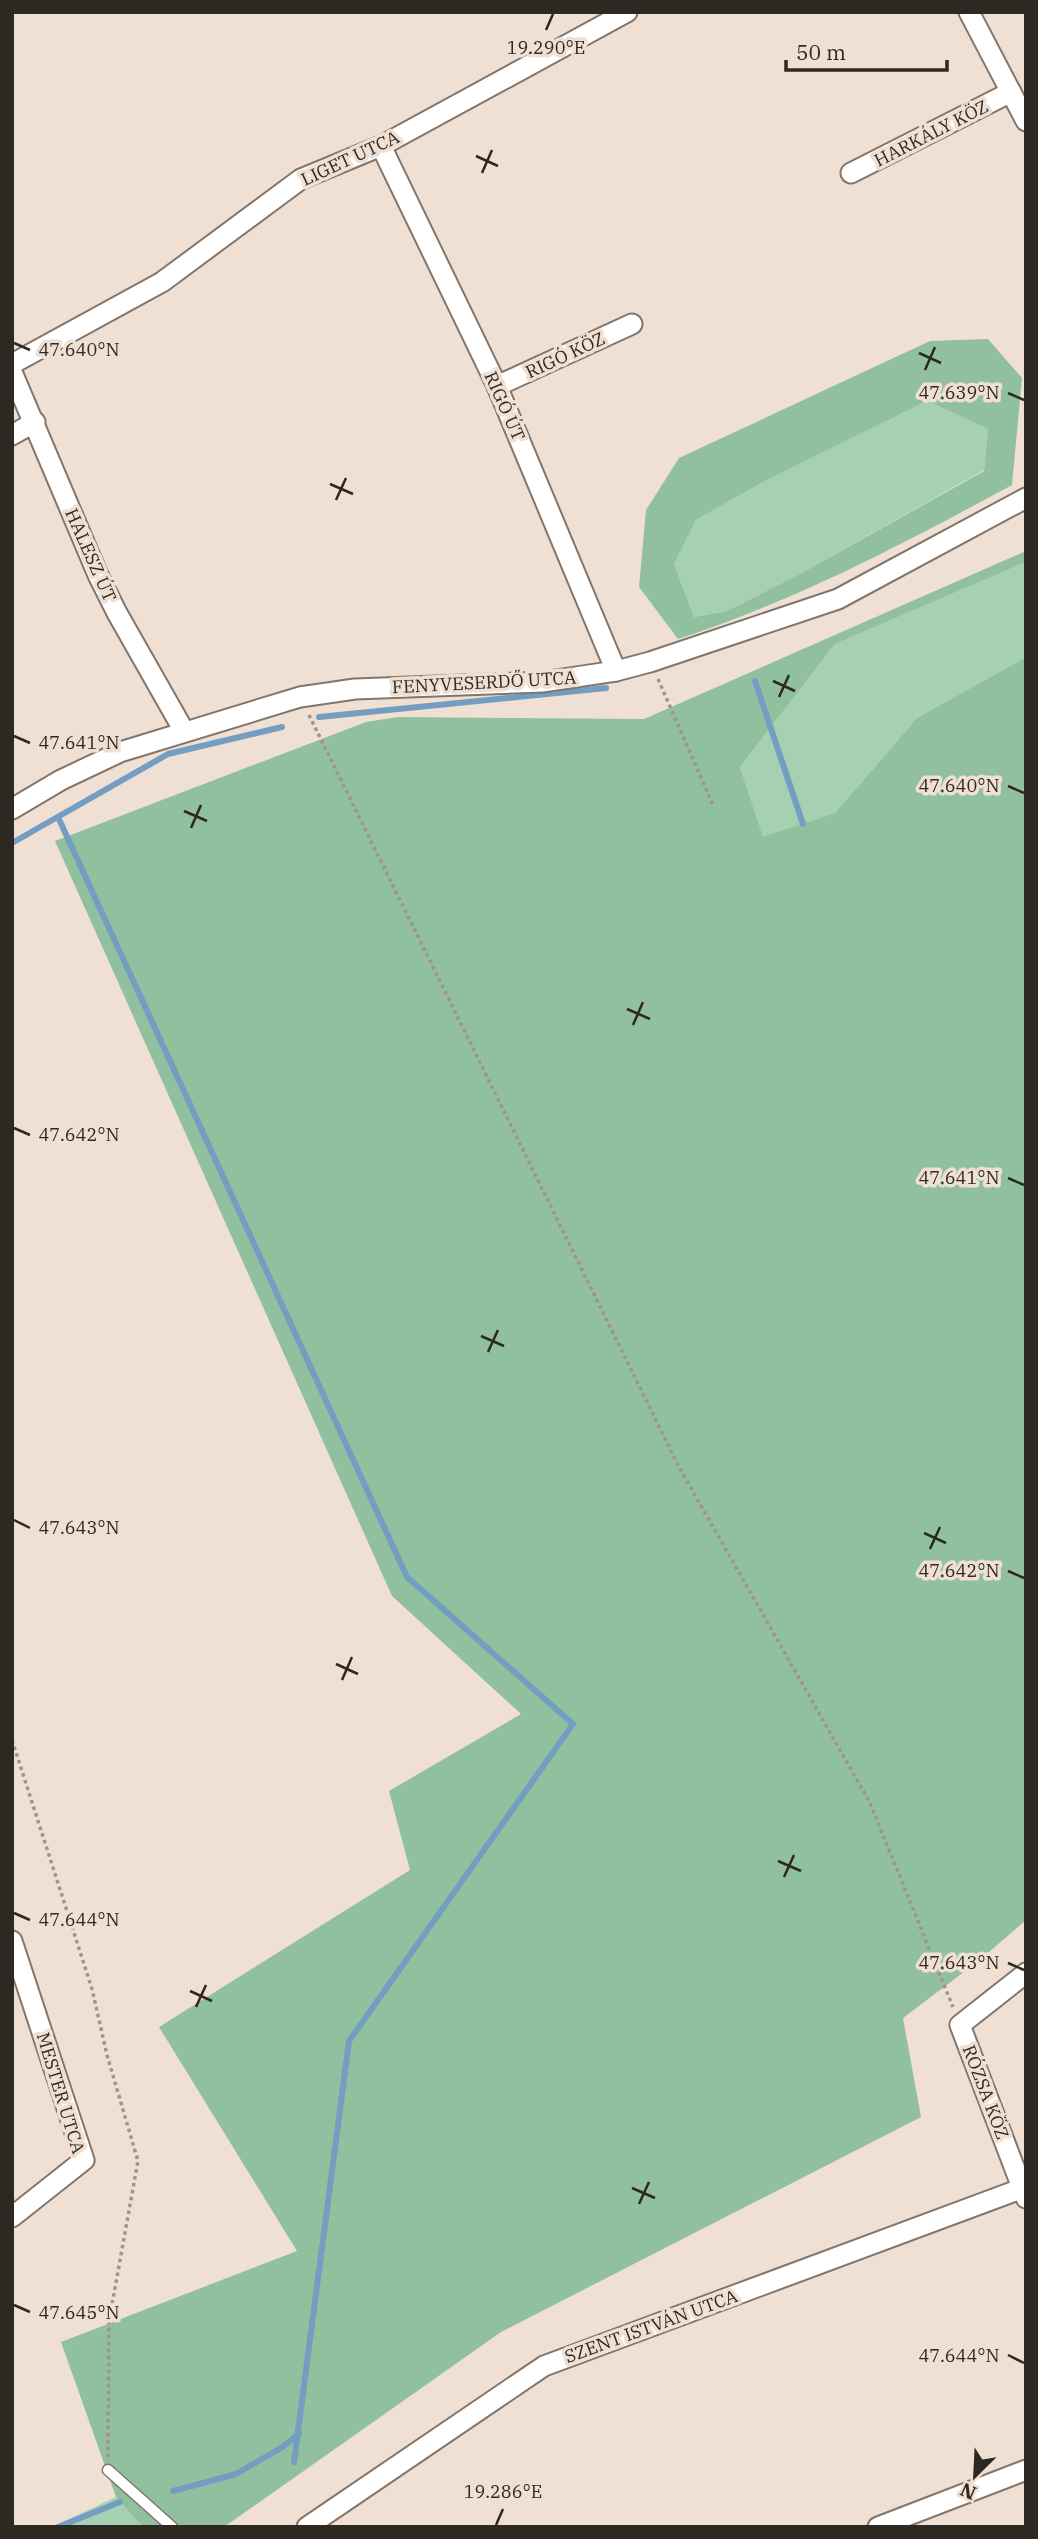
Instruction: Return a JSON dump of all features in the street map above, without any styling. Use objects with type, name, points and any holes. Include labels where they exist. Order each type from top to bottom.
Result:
[{"type":"street","name":"LIGET UTCA","points":[[12,364],[162,282],[301,179],[381,146],[627,12]]},
{"type":"street","points":[[969,12],[1021,107]]},
{"type":"street","name":"HARKÁLY KÖZ","points":[[851,173],[1021,107]]},
{"type":"street","name":"RIGÓ ÚT","points":[[381,146],[497,386],[617,671]]},
{"type":"street","name":"RIGÓ KÖZ","points":[[497,386],[632,324]]},
{"type":"street","name":"HALESZ ÚT","points":[[12,372],[98,575],[184,731]]},
{"type":"street","points":[[12,435],[35,422]]},
{"type":"street","name":"FENYVESERDŐ UTCA","points":[[12,809],[61,780],[120,752],[300,697],[355,689],[542,682],[617,671],[650,662],[838,599],[1026,498]]},
{"type":"street","name":"MESTER UTCA","points":[[12,1941],[84,2160],[12,2217]]},
{"type":"street","points":[[960,2025],[1026,1973]]},
{"type":"street","name":"RÓZSA KÖZ","points":[[960,2025],[1025,2191]]},
{"type":"street","name":"SZENT ISTVÁN UTCA","points":[[307,2527],[544,2366],[1025,2191]]},
{"type":"street","points":[[878,2527],[1026,2470]]},
{"type":"lane","points":[[108,2470],[172,2527]]},
{"type":"path","points":[[650,662],[713,805]]},
{"type":"path","points":[[300,697],[679,1467],[869,1801],[960,2025]]},
{"type":"path","points":[[12,1740],[92,1989],[107,2055],[138,2161],[109,2321],[108,2470]]},
{"type":"green space","points":[[988,339],[1022,378],[1012,485],[807,589],[678,639],[639,587],[646,510],[679,458],[930,341]],"holes":[[[927,401],[988,429],[984,471],[800,574],[727,611],[694,617],[674,564],[696,520],[765,481]]]},
{"type":"green space","points":[[927,401],[988,429],[984,470],[800,574],[727,611],[694,617],[674,564],[696,520],[765,481]]},
{"type":"green space","points":[[1026,551],[1026,562],[835,644],[740,767],[763,837],[835,813],[917,718],[1026,657],[1026,1920],[981,1959],[903,2018],[921,2117],[501,2332],[224,2527],[143,2527],[116,2497],[61,2342],[297,2251],[159,2027],[410,1870],[389,1791],[521,1714],[392,1596],[55,841],[366,722],[398,717],[644,719]]},
{"type":"green space","points":[[1026,562],[1026,657],[917,718],[835,813],[763,838],[740,767],[835,644]]},
{"type":"green space","points":[[116,2497],[143,2527],[52,2527]]},
{"type":"waterway","points":[[755,681],[803,824]]},
{"type":"waterway","points":[[319,717],[606,688]]},
{"type":"waterway","points":[[12,843],[168,754],[282,727]]},
{"type":"waterway","points":[[58,817],[407,1577],[573,1724],[349,2041],[294,2462]]},
{"type":"waterway","points":[[173,2491],[236,2474],[281,2448],[299,2434]]},
{"type":"waterway","points":[[58,2527],[120,2502]]}]
